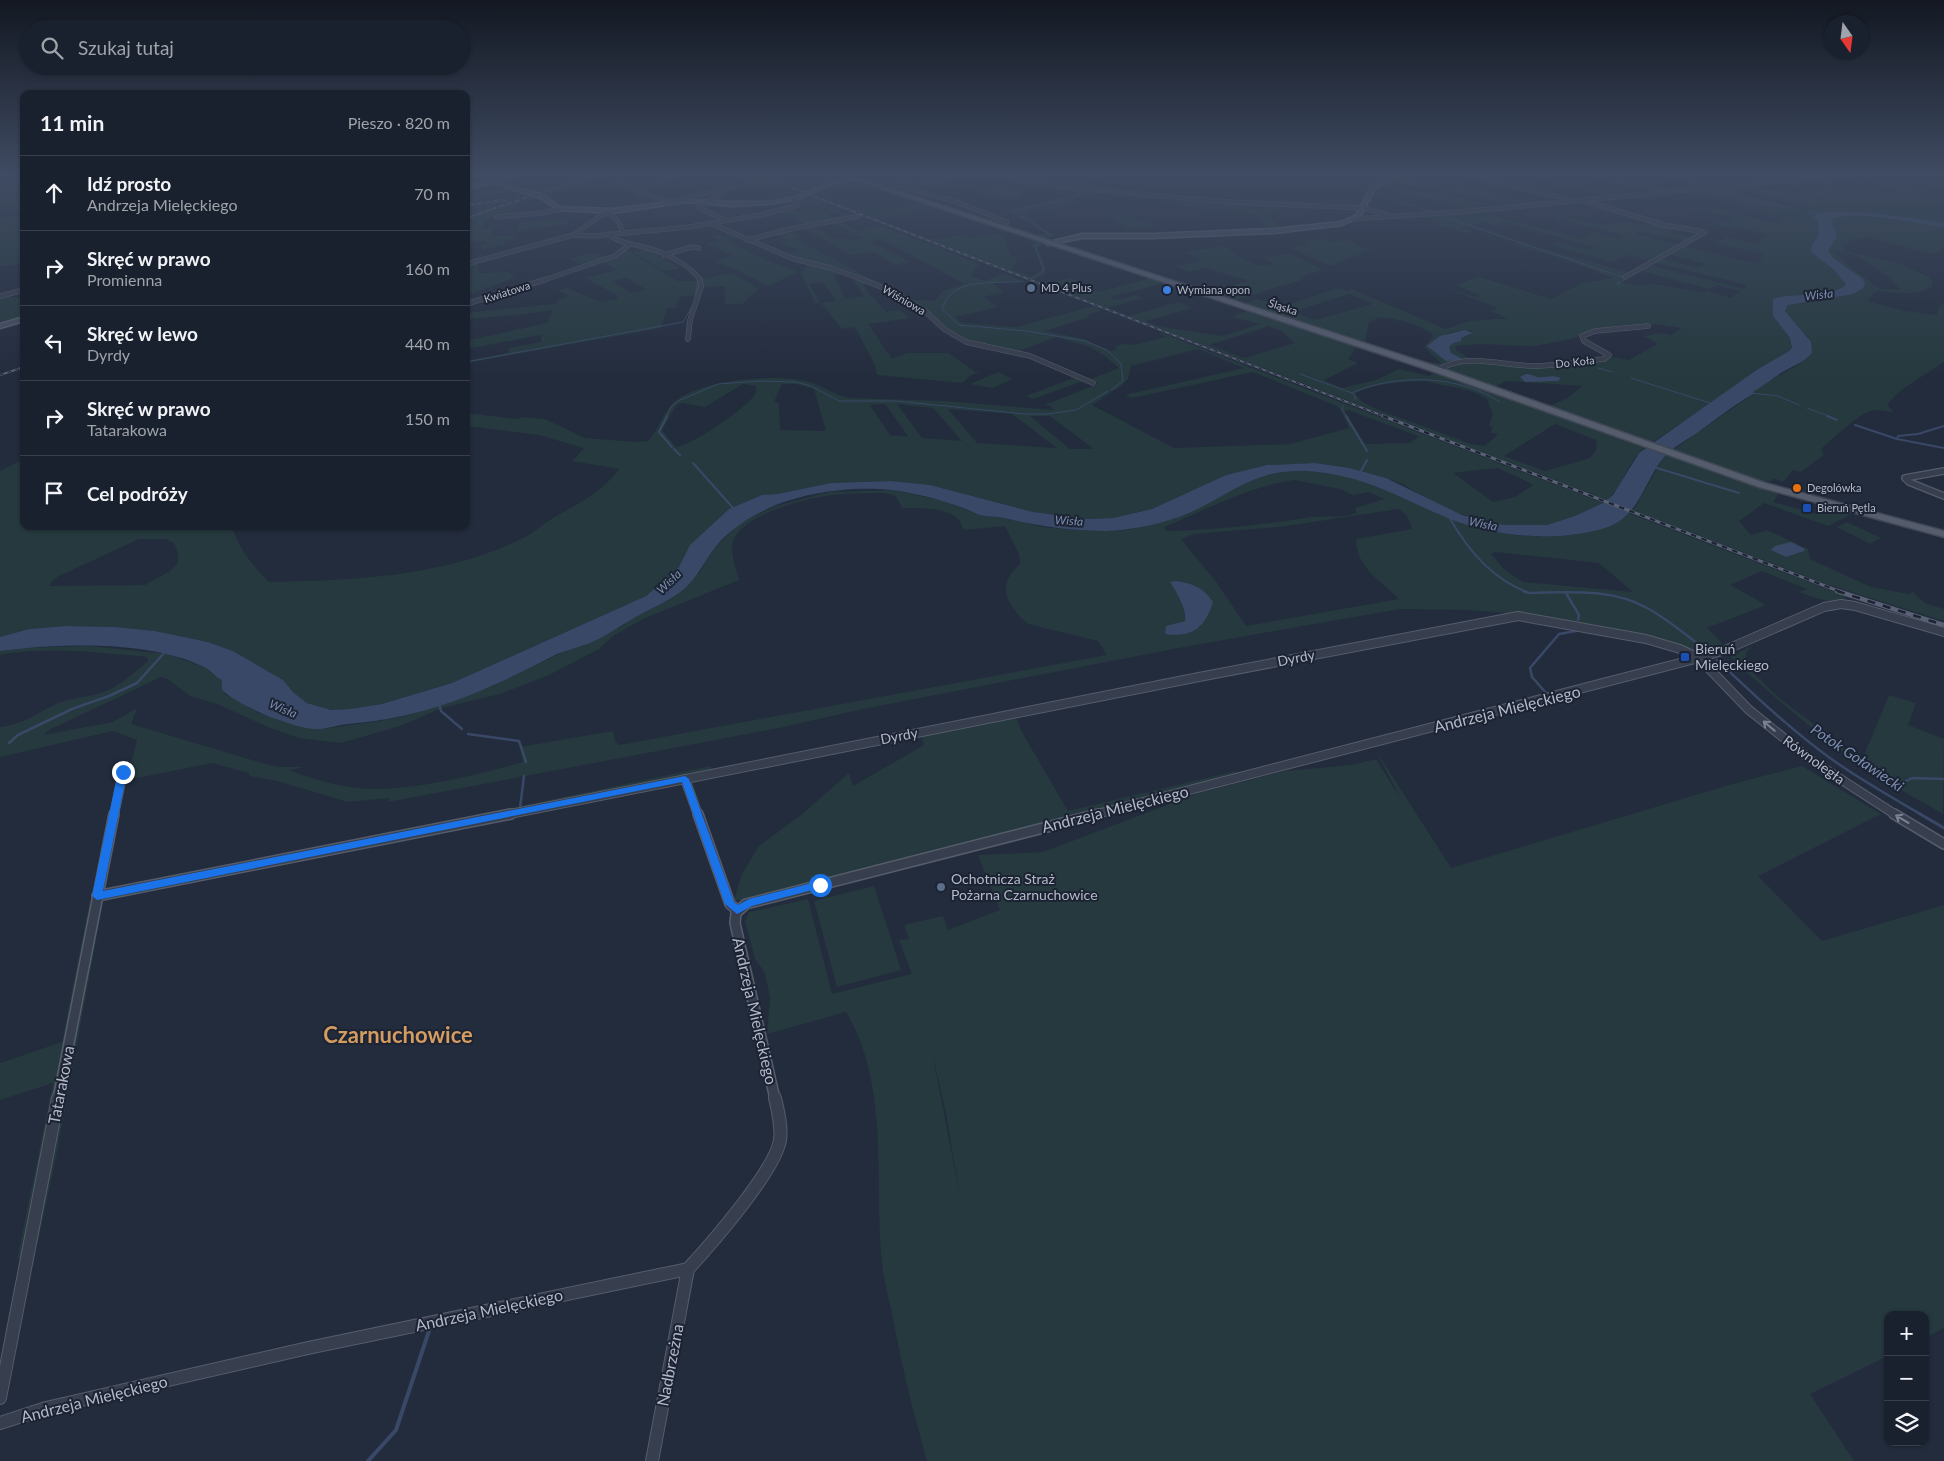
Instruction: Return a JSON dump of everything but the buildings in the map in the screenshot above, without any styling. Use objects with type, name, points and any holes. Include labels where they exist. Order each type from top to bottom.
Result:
[{"type":"main road","name":"Śląska","points":[[1040,240],[1438,370],[1736,477],[1944,534]]},
{"type":"street","points":[[470,263],[551,240]]},
{"type":"street","points":[[618,240],[652,249],[698,277],[701,282],[699,296],[690,320],[688,339]]},
{"type":"street","name":"Wiśniowa","points":[[747,240],[794,259],[831,268],[887,289],[918,307],[944,329],[966,342],[1030,356],[1093,382]]},
{"type":"street","points":[[1048,243],[1062,240]]},
{"type":"street","points":[[1625,277],[1690,240]]},
{"type":"street","name":"Kwiatowa","points":[[470,303],[605,260],[615,256],[630,244]]},
{"type":"street","points":[[664,255],[692,247],[699,248]]},
{"type":"street","points":[[0,296],[20,291]]},
{"type":"street","points":[[0,326],[20,320]]},
{"type":"street","name":"Do Koła","points":[[1438,370],[1447,364],[1479,361],[1536,366],[1604,359],[1610,355],[1584,341],[1582,336],[1595,331],[1648,326]]},
{"type":"street","points":[[1944,471],[1905,478],[1909,482],[1944,496]]},
{"type":"street","name":"Andrzeja Mielęckiego","points":[[0,1423],[46,1408],[253,1360],[688,1269],[708,1247],[771,1165],[780,1140],[778,1111],[734,917],[737,910],[749,903],[1699,658],[1720,652],[1816,610],[1844,604],[1944,632]]},
{"type":"street","name":"Dyrdy","points":[[97,896],[1513,616],[1530,617],[1646,638],[1680,649],[1699,658]]},
{"type":"street","name":"Równoległa","points":[[1699,658],[1748,709],[1811,760],[1944,844]]},
{"type":"street","name":"Tatarakowa","points":[[0,1398],[97,896],[123,772]]},
{"type":"street","points":[[685,779],[730,904],[737,910]]},
{"type":"street","name":"Nadbrzeżna","points":[[652,1461],[688,1269]]},
{"type":"green space","points":[[0,240],[20,240],[20,258],[16,259],[20,260],[20,264],[0,266]]},
{"type":"green space","points":[[470,240],[510,240],[504,241],[505,245],[483,249],[481,245],[487,244],[485,241],[470,243]]},
{"type":"green space","points":[[718,240],[730,240],[727,241],[761,258],[798,272],[768,286],[734,268],[715,262],[733,256],[707,244],[719,241]]},
{"type":"green space","points":[[787,240],[798,240],[877,282],[872,283],[785,255],[798,250],[779,243]]},
{"type":"green space","points":[[825,240],[877,240],[870,242],[910,262],[896,265],[872,252],[851,255]]},
{"type":"green space","points":[[883,240],[918,240],[980,264],[973,270],[971,276],[985,281],[1005,273],[1024,282],[992,283],[1004,292],[983,297],[998,307],[955,317],[962,323],[1016,327],[1094,306],[1102,310],[1087,315],[1088,317],[1045,331],[1084,339],[1110,351],[1116,350],[1115,346],[1133,345],[1167,337],[1159,333],[1161,333],[1603,503],[1575,517],[1547,525],[1504,525],[1450,511],[1402,484],[1386,478],[1350,468],[1315,463],[1267,465],[1226,475],[1152,509],[1113,518],[1088,519],[1033,512],[930,485],[891,481],[831,483],[777,494],[762,495],[729,509],[691,545],[679,567],[646,596],[452,683],[382,704],[350,709],[331,710],[307,703],[294,693],[283,680],[233,651],[208,642],[155,631],[115,627],[66,626],[29,629],[0,637],[0,471],[20,461],[20,530],[234,530],[238,542],[247,556],[269,582],[365,578],[430,569],[492,552],[525,537],[549,520],[597,492],[619,469],[572,461],[584,448],[539,435],[470,426],[470,413],[516,419],[525,417],[545,419],[585,438],[636,442],[648,441],[673,403],[700,388],[718,383],[758,378],[795,379],[809,382],[851,398],[944,401],[1053,410],[1051,406],[1044,405],[1098,384],[1091,379],[1119,368],[1105,356],[1090,347],[1056,337],[1016,352],[975,344],[960,338],[906,299],[935,301],[940,293],[945,290],[965,284]],"holes":[[[1198,349],[1244,368],[1125,395],[1132,398],[1253,372],[1334,405],[1340,409],[1349,428],[1290,444],[1174,448],[1092,405],[1121,386],[1128,379],[1131,366]],[[743,384],[756,386],[754,396],[728,418],[705,434],[676,447],[662,430],[676,406],[682,403],[705,407]],[[782,384],[796,384],[814,389],[826,431],[780,430],[779,403],[774,402]],[[885,404],[908,437],[890,435],[870,405]],[[897,404],[933,408],[962,441],[922,438]],[[948,409],[1012,414],[1057,448],[977,443]],[[1348,410],[1418,437],[1410,443],[1365,444],[1345,411]],[[1030,416],[1050,416],[1094,449],[1070,449]],[[1497,468],[1533,485],[1515,497],[1493,502],[1453,473]],[[139,539],[165,539],[174,543],[178,553],[178,563],[170,571],[145,585],[48,586],[57,577]]]},
{"type":"green space","points":[[933,240],[1004,240],[1011,256],[1018,256],[1012,270],[1033,277],[1041,273],[1043,269],[1032,246],[1035,243],[1029,240],[1043,243],[1037,248],[1043,260],[1046,274],[1034,280]]},
{"type":"green space","points":[[1325,240],[1330,243],[1346,240],[1370,250],[1330,266],[1303,254],[1291,246],[1310,245],[1304,241]]},
{"type":"green space","points":[[1510,240],[1516,240],[1629,272],[1623,273],[1626,274],[1621,283],[1641,286],[1655,284],[1704,293],[1706,291],[1731,298],[1741,291],[1717,285],[1709,289],[1638,270],[1648,265],[1744,289],[1747,285],[1654,262],[1660,258],[1698,268],[1706,264],[1668,254],[1682,246],[1758,264],[1763,254],[1716,243],[1721,240],[1741,240],[1759,244],[1762,240],[1817,240],[1833,269],[1841,276],[1846,285],[1830,292],[1791,295],[1773,299],[1773,316],[1790,338],[1792,348],[1758,369],[1722,396],[1650,444],[1548,407],[1567,398],[1582,386],[1506,381],[1493,388],[1441,370],[1461,363],[1472,362],[1535,367],[1606,360],[1611,357],[1629,360],[1658,344],[1644,336],[1661,333],[1671,335],[1682,328],[1655,324],[1583,334],[1571,339],[1535,346],[1480,344],[1455,346],[1456,350],[1473,361],[1446,363],[1439,368],[1242,304],[1258,299],[1281,307],[1338,288],[1347,291],[1352,289],[1445,329],[1470,321],[1508,319],[1491,311],[1498,308],[1448,289],[1479,298],[1479,295],[1455,285],[1479,277],[1551,299],[1583,283],[1612,278],[1567,260],[1514,245],[1518,243]],"holes":[[[1349,294],[1373,304],[1315,320],[1292,312]],[[1380,317],[1408,322],[1420,327],[1432,334],[1433,337],[1424,347],[1441,363],[1422,362],[1365,343],[1369,322]],[[1468,330],[1473,332],[1449,347],[1451,353],[1465,360],[1444,360],[1432,342],[1451,332]]]},
{"type":"green space","points":[[1570,240],[1659,240],[1679,245],[1650,260],[1628,255],[1612,262],[1550,245],[1557,242],[1590,250],[1595,247]]},
{"type":"green space","points":[[1833,240],[1852,240],[1843,245],[1845,251],[1898,263],[1929,277],[1932,281],[1932,286],[1920,292],[1878,291],[1867,301],[1905,311],[1938,315],[1937,310],[1944,302],[1944,362],[1901,390],[1887,405],[1894,412],[1874,410],[1866,413],[1846,427],[1821,449],[1824,455],[1801,472],[1793,470],[1783,482],[1774,478],[1771,481],[1758,482],[1670,452],[1753,394],[1760,386],[1800,363],[1812,353],[1808,338],[1784,310],[1790,304],[1825,299],[1862,279],[1834,259],[1828,251]],"holes":[[[1835,251],[1854,255],[1880,270],[1901,290],[1879,289],[1842,260]]]},
{"type":"green space","points":[[1879,240],[1944,240],[1944,247],[1935,255]]},
{"type":"green space","points":[[1224,246],[1241,258],[1260,266],[1273,264],[1264,257],[1290,254],[1322,269],[1300,277],[1305,279],[1232,301],[1209,293],[1249,281],[1206,268],[1189,272],[1176,266],[1200,261],[1186,252]]},
{"type":"green space","points":[[626,249],[677,281],[692,281],[732,273],[759,289],[742,304],[725,304],[725,286],[703,287],[697,295],[679,297],[676,308],[667,308],[661,328],[470,362],[470,360],[508,353],[509,348],[542,342],[541,335],[470,348],[470,340],[547,323],[553,310],[470,319],[470,313],[556,304],[558,300],[570,296],[558,291],[567,288],[601,302],[617,299],[617,295],[585,278],[617,270],[603,262],[613,259]],"holes":[[[627,278],[647,290],[631,293],[613,281]]]},
{"type":"green space","points":[[646,249],[680,268],[664,271],[633,252]]},
{"type":"green space","points":[[595,252],[608,258],[583,266],[569,258]]},
{"type":"green space","points":[[478,262],[479,273],[508,272],[515,277],[470,294],[470,264]]},
{"type":"green space","points":[[809,263],[844,274],[833,274],[846,299],[864,296],[852,277],[870,283],[863,284],[870,296],[886,312],[900,310],[909,318],[868,324],[892,359],[907,353],[948,353],[976,372],[982,371],[970,376],[962,383],[877,375],[875,365],[855,327],[842,329],[821,303],[815,303],[801,273]],"holes":[[[823,282],[835,301],[821,303],[809,284]]]},
{"type":"green space","points":[[1071,278],[1084,284],[1066,288],[1075,292],[1089,290],[1099,292],[1151,278],[1165,283],[1110,297],[1116,300],[1136,295],[1143,298],[1107,308],[1045,284]]},
{"type":"green space","points":[[0,296],[20,298],[20,319],[0,325]]},
{"type":"green space","points":[[1179,302],[1193,308],[1145,321],[1162,327],[1223,336],[1260,324],[1232,317],[1248,310],[1357,345],[1348,359],[1358,363],[1324,380],[1342,388],[1376,380],[1399,369],[1429,376],[1435,371],[1644,448],[1633,460],[1617,488],[1607,500],[1128,316]],"holes":[[[1269,326],[1281,331],[1295,343],[1244,358],[1209,345]],[[1426,381],[1465,389],[1480,395],[1487,399],[1493,415],[1489,425],[1493,428],[1490,433],[1498,434],[1485,446],[1471,444],[1376,409],[1361,401],[1355,393],[1381,385]],[[1555,424],[1596,440],[1597,449],[1590,458],[1545,471],[1504,456]]]},
{"type":"green space","points":[[998,372],[1013,379],[992,388],[970,384]]},
{"type":"green space","points":[[1079,376],[1086,380],[1033,399],[1026,396]]},
{"type":"green space","points":[[1665,455],[1777,493],[1778,495],[1773,502],[1817,514],[1849,513],[1848,516],[1828,526],[1764,503],[1739,521],[1751,535],[1767,530],[1808,549],[1810,559],[1871,587],[1909,594],[1913,592],[1925,603],[1944,609],[1944,621],[1829,585],[1632,510]]},
{"type":"green space","points":[[1300,471],[1356,478],[1459,523],[1514,535],[1553,536],[1588,532],[1615,524],[1628,513],[1845,596],[1844,602],[1827,601],[1799,592],[1807,589],[1762,571],[1730,585],[1766,605],[1707,628],[1722,643],[1718,649],[1696,655],[1534,615],[1468,610],[1400,609],[1184,647],[863,709],[779,728],[388,802],[389,798],[348,802],[277,781],[250,776],[249,773],[212,763],[127,780],[137,740],[113,731],[0,757],[0,727],[22,721],[61,702],[112,688],[148,661],[147,657],[92,652],[37,651],[0,655],[0,651],[26,648],[89,646],[167,654],[207,668],[222,680],[225,695],[241,701],[258,713],[322,729],[380,721],[405,716],[492,686],[579,645],[592,642],[606,633],[623,626],[699,573],[713,550],[740,523],[776,506],[829,492],[893,490],[944,501],[981,516],[998,516],[1042,527],[1072,530],[1128,530],[1187,514],[1233,489],[1263,476]],"holes":[[[1295,480],[1340,489],[1353,495],[1369,492],[1384,499],[1356,508],[1356,513],[1345,516],[1311,517],[1203,530],[1167,531],[1164,527],[1228,499],[1278,483]],[[884,493],[896,496],[902,508],[940,510],[959,520],[964,530],[1005,526],[1019,554],[1020,564],[1010,575],[1006,585],[1007,596],[1018,614],[1024,621],[1032,625],[1098,641],[1107,655],[619,745],[615,741],[613,731],[520,747],[523,762],[486,772],[410,787],[372,789],[330,783],[289,770],[305,767],[269,765],[131,724],[135,709],[113,722],[43,735],[51,729],[161,677],[168,679],[190,696],[217,704],[268,727],[299,738],[341,743],[400,726],[442,708],[500,694],[549,675],[599,649],[613,636],[645,618],[739,580],[732,546],[738,533],[747,524],[788,505],[840,494]],[[1399,509],[1407,516],[1412,529],[1356,539],[1357,550],[1365,566],[1399,599],[1246,626],[1217,583],[1181,539],[1194,534],[1279,527]],[[1495,552],[1599,563],[1633,592],[1523,582],[1504,569],[1491,554]],[[1179,594],[1201,627],[1176,623],[1185,621],[1185,614]]]},
{"type":"green space","points":[[1847,522],[1881,538],[1870,544],[1837,527]]},
{"type":"green space","points":[[1752,646],[1747,651],[1744,664],[1779,698],[1862,760],[1889,695],[1916,703],[1908,725],[1944,739],[1943,814],[1890,784],[1823,737],[1730,657]]},
{"type":"green space","points":[[1015,715],[1023,734],[1068,811],[1236,771],[1238,775],[748,900],[734,900],[742,874],[759,846],[801,815],[849,773],[853,786],[924,745],[921,734]]},
{"type":"green space","points":[[1375,749],[1451,868],[1736,783],[1802,766],[1881,814],[1758,876],[1822,941],[1944,905],[1944,1328],[1929,1336],[1929,1311],[1884,1311],[1884,1358],[1810,1394],[1854,1461],[927,1461],[899,1350],[883,1274],[878,1134],[875,1102],[869,1071],[860,1041],[846,1012],[767,1034],[770,998],[765,973],[755,959],[745,921],[749,912],[808,899],[832,994],[912,974],[899,940],[909,939],[904,925],[943,916],[948,930],[1000,910],[978,855],[1043,852],[1199,793],[1286,771],[1351,765],[1376,759],[1401,799]],"holes":[[[932,1052],[946,1113],[960,1195]]]},
{"type":"green space","points":[[711,766],[712,771],[380,837],[381,833],[493,812]]},
{"type":"green space","points":[[874,886],[901,970],[837,987],[814,901]]},
{"type":"green space","points":[[104,897],[55,1162],[37,1246],[41,1206],[98,903]]},
{"type":"green space","points":[[94,899],[25,1251],[17,1260],[53,1083],[0,1100],[0,1063],[62,1042],[90,900]]},
{"type":"water","name":"Wisła","points":[[1816,240],[1835,240],[1828,251],[1834,259],[1863,279],[1865,284],[1863,288],[1853,294],[1788,305],[1785,311],[1811,342],[1812,353],[1803,361],[1754,391],[1753,394],[1679,444],[1661,462],[1642,495],[1627,515],[1617,523],[1586,533],[1524,536],[1483,529],[1445,517],[1368,483],[1352,478],[1317,472],[1296,471],[1263,477],[1249,482],[1179,517],[1148,526],[1106,531],[1054,528],[1001,517],[982,516],[939,500],[897,491],[858,489],[817,493],[779,504],[748,519],[722,540],[684,589],[596,641],[557,654],[478,692],[424,711],[386,719],[318,729],[293,725],[253,709],[224,692],[222,680],[206,668],[182,658],[158,652],[131,648],[76,645],[0,651],[0,637],[29,629],[66,626],[115,627],[155,631],[208,642],[233,651],[283,680],[294,693],[307,703],[331,710],[382,704],[452,683],[646,596],[679,567],[690,545],[729,509],[762,495],[777,494],[831,483],[891,481],[930,485],[1033,512],[1088,519],[1113,518],[1152,509],[1226,475],[1267,465],[1315,463],[1350,468],[1386,478],[1462,515],[1504,525],[1547,525],[1575,516],[1603,503],[1613,495],[1639,453],[1758,369],[1792,348],[1790,338],[1773,316],[1773,299],[1823,293],[1840,288],[1846,284],[1833,269],[1811,252],[1812,244]]},
{"type":"water","points":[[1465,330],[1473,333],[1461,338],[1461,341],[1453,343],[1449,347],[1451,353],[1465,360],[1446,361],[1427,346],[1440,336]]},
{"type":"water","points":[[1526,374],[1537,377],[1554,376],[1561,378],[1558,381],[1525,382],[1520,377]]},
{"type":"water","points":[[1791,542],[1805,549],[1804,551],[1786,557],[1771,550],[1775,546]]},
{"type":"water","points":[[1176,581],[1197,587],[1206,593],[1213,602],[1206,619],[1196,629],[1183,634],[1165,634],[1166,626],[1185,621],[1183,606],[1170,582]]},
{"type":"waterway","points":[[1513,240],[1625,278],[1622,282],[1617,283],[1619,286]]},
{"type":"waterway","points":[[1032,278],[1044,270],[1035,246],[1040,243]]},
{"type":"waterway","points":[[470,361],[683,322],[694,303],[698,281]]},
{"type":"waterway","points":[[1023,281],[965,286],[947,298],[942,309],[959,325],[1027,331],[1085,341],[1107,350],[1121,364],[1123,381],[1111,390]]},
{"type":"waterway","points":[[1598,368],[1612,372]]},
{"type":"waterway","points":[[1300,374],[1352,393]]},
{"type":"waterway","points":[[1631,378],[1713,404]]},
{"type":"waterway","points":[[1352,393],[1388,382],[1428,380],[1466,386],[1500,402]]},
{"type":"waterway","points":[[666,417],[672,406],[678,401],[718,384],[759,381],[796,382],[811,386],[839,401],[896,401],[1025,414],[1047,414],[1076,410],[1108,391]]},
{"type":"waterway","points":[[1352,393],[1355,396],[1355,400]]},
{"type":"waterway","points":[[1750,393],[1778,396],[1799,405]]},
{"type":"waterway","points":[[1343,406],[1342,410],[1347,417]]},
{"type":"waterway","points":[[1807,408],[1831,417]]},
{"type":"waterway","points":[[667,416],[659,432],[672,447]]},
{"type":"waterway","points":[[1346,416],[1367,451]]},
{"type":"waterway","points":[[1827,416],[1837,420]]},
{"type":"waterway","points":[[1855,425],[1897,439]]},
{"type":"waterway","points":[[1897,439],[1898,436],[1918,434],[1944,426]]},
{"type":"waterway","points":[[1897,439],[1944,448]]},
{"type":"waterway","points":[[674,449],[680,455]]},
{"type":"waterway","points":[[1360,473],[1367,460]]},
{"type":"waterway","points":[[693,463],[734,509]]},
{"type":"waterway","points":[[1657,468],[1739,493]]},
{"type":"waterway","name":"Potok Goławiecki","points":[[1449,517],[1472,551],[1482,562],[1503,579],[1527,592]]},
{"type":"waterway","name":"Potok Goławiecki","points":[[1523,591],[1529,593],[1606,594],[1635,602],[1679,629],[1708,652]]},
{"type":"waterway","points":[[1566,593],[1579,615],[1578,620]]},
{"type":"waterway","points":[[1547,694],[1532,677],[1530,668],[1559,634],[1576,631]]},
{"type":"waterway","points":[[9,743],[18,735],[72,709],[109,696],[137,683],[165,652]]},
{"type":"waterway","name":"Potok Goławiecki","points":[[1717,660],[1772,711],[1815,747],[1875,788],[1922,815]]},
{"type":"waterway","points":[[439,703],[441,711],[462,729]]},
{"type":"waterway","points":[[468,734],[519,741],[526,762]]},
{"type":"waterway","points":[[520,808],[524,776]]},
{"type":"waterway","points":[[1896,786],[1912,778],[1944,779]]},
{"type":"waterway","name":"Potok Goławiecki","points":[[1920,814],[1944,828]]},
{"type":"waterway","points":[[368,1461],[396,1430],[430,1328]]},
{"type":"railway","points":[[928,240],[1386,417]]},
{"type":"railway","points":[[0,375],[20,368]]},
{"type":"railway","points":[[1383,416],[1841,592]]},
{"type":"railway","points":[[1837,591],[1944,625]]},
{"type":"place","name":"MD 4 Plus","points":[[1031,288]]},
{"type":"place","name":"Wymiana opon","points":[[1167,290]]},
{"type":"place","name":"Degolówka","points":[[1797,488]]},
{"type":"place","name":"Bieruń Pętla","points":[[1807,508]]},
{"type":"place","name":"Bieruń Mielęckiego","points":[[1685,657]]},
{"type":"place","name":"Ochotnicza Straż Pożarna Czarnuchowice","points":[[941,887]]},
{"type":"district","name":"Czarnuchowice","points":[[398,1035]]},
{"type":"route","points":[[123,772],[97,896],[685,779],[730,904],[737,910],[749,903],[820,885]]}]
